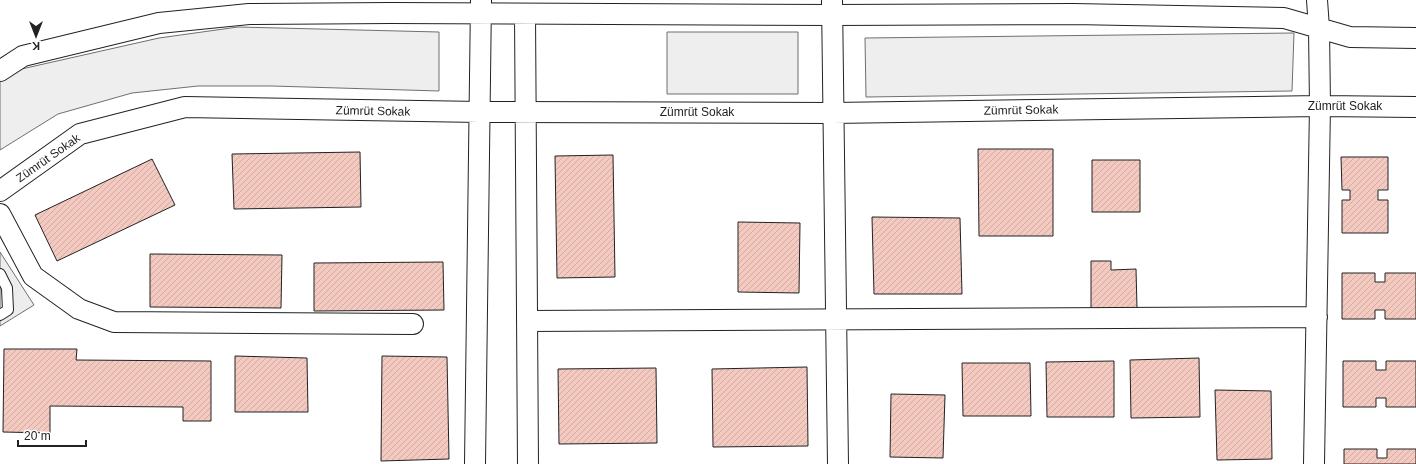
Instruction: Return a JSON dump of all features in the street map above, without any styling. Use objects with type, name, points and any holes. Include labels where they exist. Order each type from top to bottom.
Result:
[{"type":"street","points":[[1314,464],[1320,106],[1319,28],[1317,0]]},
{"type":"street","points":[[0,71],[23,56],[159,23],[249,14],[481,7],[525,14],[832,8],[1073,7],[1284,18],[1350,37],[1416,38]]},
{"type":"street","points":[[475,464],[481,7]]},
{"type":"street","points":[[832,8],[838,464]]},
{"type":"street","points":[[525,14],[528,464]]},
{"type":"street","name":"Zümrüt Sokak","points":[[0,191],[80,134],[185,107],[480,112],[833,113],[1320,106],[1416,107]]},
{"type":"street","points":[[0,214],[33,276],[79,310],[114,322],[413,324]]},
{"type":"street","points":[[527,321],[1316,317]]},
{"type":"lane","points":[[0,274],[7,288],[8,310],[0,315]]},
{"type":"shaded area","points":[[238,27],[439,32],[439,91],[272,86],[198,86],[132,93],[58,114],[0,150],[0,81],[17,70],[159,38]]},
{"type":"shaded area","points":[[667,32],[798,32],[798,94],[667,94]]},
{"type":"shaded area","points":[[1294,33],[1292,91],[866,97],[865,38]]},
{"type":"shaded area","points":[[0,252],[34,305],[0,326]]},
{"type":"building","points":[[978,149],[1053,149],[1053,236],[979,236]]},
{"type":"building","points":[[360,152],[361,207],[234,209],[232,154]]},
{"type":"building","points":[[613,155],[615,277],[557,278],[555,156]]},
{"type":"building","points":[[1341,157],[1388,157],[1388,190],[1378,190],[1378,200],[1388,200],[1388,233],[1342,233],[1342,200],[1350,200],[1350,190],[1342,190]]},
{"type":"building","points":[[152,159],[175,205],[57,261],[35,215]]},
{"type":"building","points":[[1092,160],[1140,160],[1140,212],[1092,212]]},
{"type":"building","points":[[872,217],[960,218],[962,294],[874,294]]},
{"type":"building","points":[[738,222],[800,223],[799,293],[738,292]]},
{"type":"building","points":[[150,254],[282,255],[281,308],[150,307]]},
{"type":"building","points":[[1091,261],[1111,261],[1111,270],[1136,269],[1137,308],[1091,309]]},
{"type":"building","points":[[443,262],[444,310],[314,311],[314,263]]},
{"type":"building","points":[[1342,273],[1375,273],[1375,282],[1385,282],[1385,273],[1416,273],[1416,319],[1385,319],[1385,310],[1375,310],[1375,319],[1342,319]]},
{"type":"building","points":[[4,349],[77,349],[76,360],[211,361],[211,421],[183,421],[183,407],[50,406],[50,433],[3,432]]},
{"type":"building","points":[[235,356],[307,358],[308,412],[235,412]]},
{"type":"building","points":[[382,356],[447,357],[449,459],[381,461]]},
{"type":"building","points":[[1199,358],[1200,417],[1131,418],[1130,360]]},
{"type":"building","points":[[1114,361],[1114,417],[1047,417],[1046,362]]},
{"type":"building","points":[[1343,361],[1376,361],[1376,370],[1386,370],[1386,361],[1416,361],[1416,407],[1386,407],[1386,398],[1376,398],[1376,407],[1343,407]]},
{"type":"building","points":[[962,363],[1030,363],[1031,416],[963,416]]},
{"type":"building","points":[[807,367],[808,446],[713,447],[712,369]]},
{"type":"building","points":[[656,368],[657,443],[559,444],[558,369]]},
{"type":"building","points":[[1215,390],[1271,391],[1272,459],[1217,460]]},
{"type":"building","points":[[891,394],[945,395],[943,458],[890,457]]},
{"type":"building","points":[[1344,449],[1377,449],[1377,458],[1387,458],[1387,449],[1416,449],[1416,464],[1344,464]]}]
